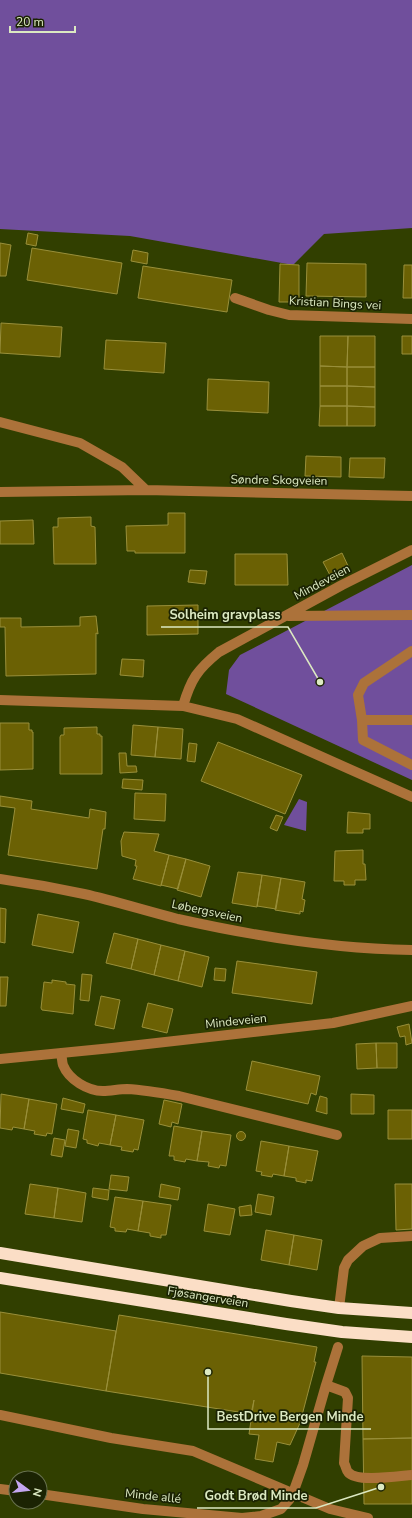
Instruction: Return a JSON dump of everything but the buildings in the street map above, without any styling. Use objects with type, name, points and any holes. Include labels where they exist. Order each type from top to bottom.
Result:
[{"type":"highway","name":"Fjøsangerveien","points":[[0,1253],[284,1300],[339,1308],[412,1313]]},
{"type":"highway","name":"Fjøsangerveien","points":[[0,1278],[286,1324],[342,1332],[412,1337]]},
{"type":"street","name":"Kristian Bings vei","points":[[235,298],[251,305],[289,315],[412,319]]},
{"type":"street","points":[[0,422],[80,443],[122,467],[146,490]]},
{"type":"street","name":"Søndre Skogveien","points":[[0,492],[146,490],[412,496]]},
{"type":"street","name":"Mindeveien","points":[[183,706],[189,686],[196,673],[219,652],[288,616],[342,585],[412,550]]},
{"type":"street","points":[[288,616],[412,615]]},
{"type":"street","points":[[412,651],[364,683],[358,695],[362,720],[363,740],[412,765]]},
{"type":"street","points":[[0,700],[183,706],[237,719],[412,798]]},
{"type":"street","points":[[362,720],[412,720]]},
{"type":"street","name":"Løbergsveien","points":[[0,879],[36,884],[84,894],[175,918],[232,930],[308,942],[412,950]]},
{"type":"street","name":"Mindeveien","points":[[0,1059],[333,1023],[412,1006]]},
{"type":"street","points":[[61,1053],[63,1065],[72,1078],[86,1087],[95,1090],[103,1091],[126,1089],[158,1092],[338,1135]]},
{"type":"street","points":[[339,1308],[344,1268],[348,1260],[362,1246],[380,1238],[412,1236]]},
{"type":"street","name":"Minde allé","points":[[48,1495],[143,1509],[242,1518],[261,1516],[281,1509],[293,1493],[304,1465],[338,1347]]},
{"type":"street","points":[[326,1385],[345,1392],[348,1398],[344,1463],[348,1473],[364,1478],[412,1475]]},
{"type":"street","points":[[0,1415],[111,1438],[193,1451],[330,1509],[368,1518]]},
{"type":"shaded area","points":[[0,0],[412,0],[412,228],[324,234],[293,265],[130,236],[0,229]]},
{"type":"shaded area","points":[[412,565],[412,780],[226,694],[229,670],[240,655]]},
{"type":"shaded area","points":[[299,799],[307,802],[306,831],[284,825]]},
{"type":"place","name":"Solheim gravplass","points":[[320,682]]},
{"type":"place","name":"BestDrive Bergen Minde","points":[[208,1372]]},
{"type":"place","name":"Godt Brød Minde","points":[[381,1487]]}]
